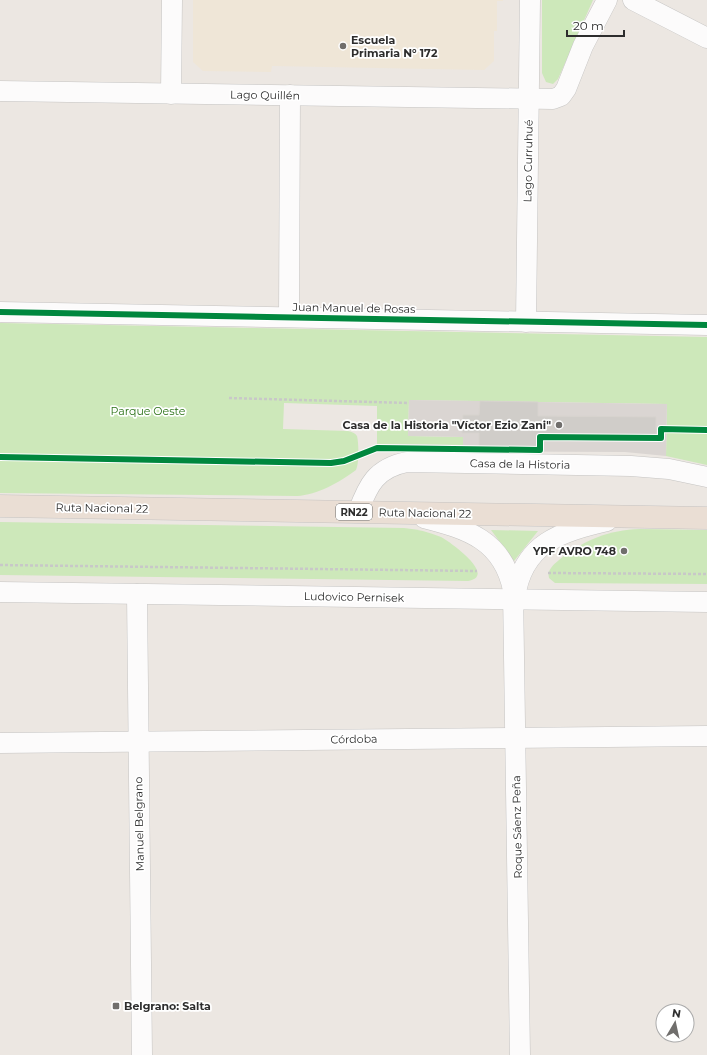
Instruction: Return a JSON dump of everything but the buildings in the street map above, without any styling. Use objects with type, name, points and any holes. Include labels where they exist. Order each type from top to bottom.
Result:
[{"type":"highway","name":"Ruta Nacional 22","points":[[0,506],[707,518]]},
{"type":"street","points":[[171,94],[172,0]]},
{"type":"street","name":"Lago Curruhué","points":[[526,322],[530,0]]},
{"type":"street","name":"Lago Quillén","points":[[0,91],[553,99],[564,93],[583,46],[607,0]]},
{"type":"street","points":[[633,0],[707,38]]},
{"type":"street","points":[[289,317],[290,96]]},
{"type":"street","name":"Juan Manuel de Rosas","points":[[0,312],[707,325]]},
{"type":"street","name":"Casa de la Historia","points":[[358,512],[368,487],[377,476],[391,467],[407,462],[631,466],[669,469],[707,477]]},
{"type":"street","points":[[404,513],[456,527],[470,532],[482,540],[493,550],[505,566],[510,578],[514,599]]},
{"type":"street","points":[[514,599],[517,584],[522,572],[528,561],[542,545],[561,534],[574,529],[625,517]]},
{"type":"street","name":"Ludovico Pernisek","points":[[0,592],[707,602]]},
{"type":"street","name":"Manuel Belgrano","points":[[137,594],[142,1055]]},
{"type":"street","name":"Roque Sáenz Peña","points":[[514,599],[520,1055]]},
{"type":"street","name":"Córdoba","points":[[0,743],[707,736]]},
{"type":"path","points":[[229,398],[409,403]]},
{"type":"path","points":[[0,565],[477,571]]},
{"type":"path","points":[[548,573],[707,574]]},
{"type":"shaded area","name":"Escuela Primaria N° 172","points":[[193,0],[503,1],[497,1],[497,31],[494,31],[494,61],[484,70],[272,66],[271,72],[203,71],[193,62]]},
{"type":"shaded area","points":[[409,400],[480,401],[479,415],[463,415],[462,432],[479,433],[479,448],[537,448],[538,434],[656,435],[656,417],[538,416],[538,402],[667,404],[666,456],[625,452],[377,451],[377,444],[463,445],[463,437],[408,436]]},
{"type":"green space","points":[[542,0],[593,0],[558,79],[553,84],[546,82],[542,73]]},
{"type":"green space","name":"Parque Oeste","points":[[0,323],[707,337],[707,465],[666,456],[667,404],[409,400],[408,436],[463,437],[463,445],[377,444],[377,406],[284,403],[283,429],[348,431],[355,434],[357,436],[358,449],[358,463],[356,470],[328,487],[312,493],[297,496],[0,493]]},
{"type":"green space","points":[[0,522],[409,528],[427,532],[446,540],[469,559],[475,566],[478,573],[476,578],[468,581],[0,575]]},
{"type":"green space","points":[[640,529],[707,530],[707,584],[555,583],[549,578],[551,568],[577,547],[597,537],[607,534],[618,531]]},
{"type":"green space","points":[[491,530],[538,531],[514,561]]},
{"type":"cycle path","points":[[0,312],[707,325]]},
{"type":"cycle path","points":[[0,457],[331,463],[344,461],[377,448],[540,450],[540,437],[661,438],[661,429],[707,430]]},
{"type":"place","name":"Escuela Primaria N° 172","points":[[343,46]]},
{"type":"place","name":"Casa de la Historia \"Víctor Ezio Zani\"","points":[[559,425]]},
{"type":"place","name":"YPF AVRO 748","points":[[624,551]]},
{"type":"place","name":"Belgrano: Salta","points":[[116,1006]]}]
